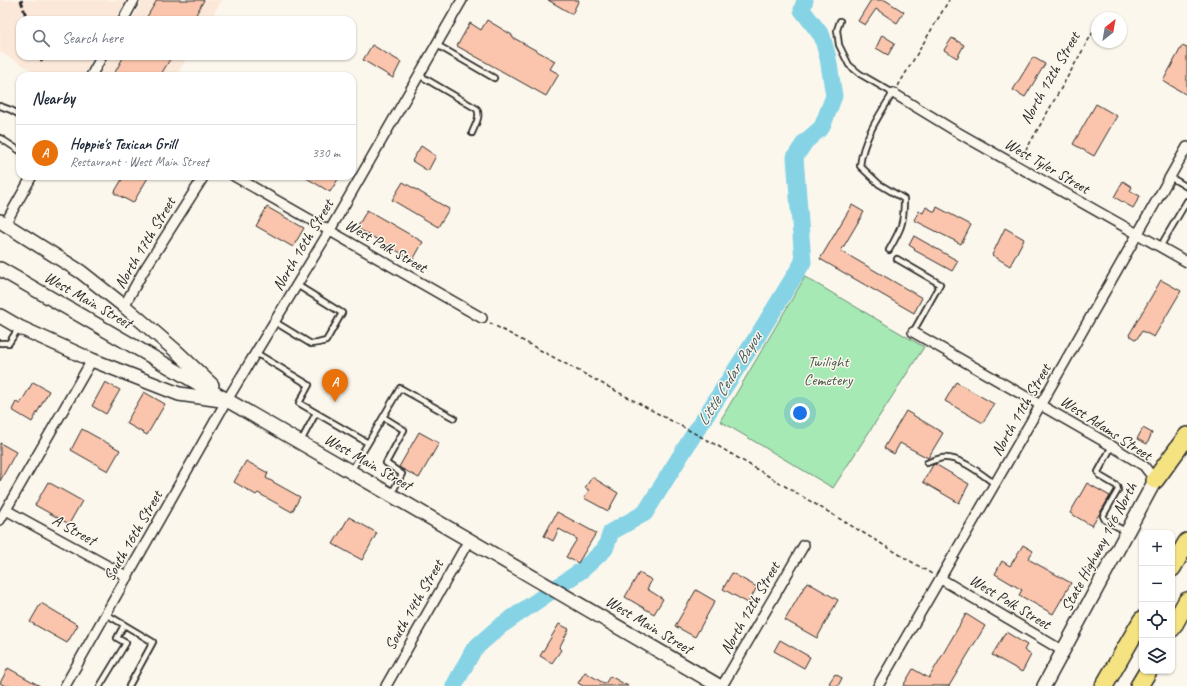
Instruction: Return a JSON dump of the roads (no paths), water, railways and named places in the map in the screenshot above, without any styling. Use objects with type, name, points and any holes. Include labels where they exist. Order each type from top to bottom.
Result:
[{"type":"highway","points":[[1155,480],[1187,436]]},
{"type":"highway","points":[[1173,566],[1187,542]]},
{"type":"highway","points":[[1175,623],[1187,601]]},
{"type":"highway","points":[[1104,686],[1139,625]]},
{"type":"highway","points":[[1139,686],[1146,674]]},
{"type":"main road","points":[[2,223],[81,272],[124,306],[175,350],[227,400]]},
{"type":"main road","name":"West Main Street","points":[[0,269],[470,540],[719,686]]},
{"type":"main road","points":[[0,316],[19,327],[92,360],[179,394],[227,400]]},
{"type":"main road","name":"State Highway 146 North","points":[[1044,686],[1155,480],[1187,425]]},
{"type":"street","points":[[125,16],[134,0]]},
{"type":"street","name":"North 16th Street","points":[[227,400],[330,230],[462,0]]},
{"type":"street","points":[[93,72],[100,60]]},
{"type":"street","name":"West Tyler Street","points":[[894,93],[1017,166],[1187,262]]},
{"type":"street","name":"North 11th Street","points":[[878,686],[996,484],[1187,148]]},
{"type":"street","points":[[2,223],[29,180]]},
{"type":"street","name":"North 17th Street","points":[[124,306],[142,272],[201,180]]},
{"type":"street","name":"West Polk Street","points":[[241,180],[482,318]]},
{"type":"street","name":"West Adams Street","points":[[914,332],[1112,446],[1144,466],[1155,480]]},
{"type":"street","points":[[0,520],[92,360]]},
{"type":"street","name":"South 16th Street","points":[[65,686],[227,400]]},
{"type":"street","name":"A Street","points":[[6,510],[128,577]]},
{"type":"street","name":"South 14th Street","points":[[386,686],[470,540]]},
{"type":"street","name":"North 12th Street","points":[[722,686],[804,545]]},
{"type":"street","name":"West Polk Street","points":[[941,579],[1063,651]]},
{"type":"lane","points":[[840,21],[837,30],[839,45],[849,65],[860,74],[894,93],[872,128],[861,155],[860,166],[878,184],[904,199],[904,215],[901,228],[889,250]]},
{"type":"lane","points":[[437,45],[494,78]]},
{"type":"lane","points":[[419,75],[477,109],[479,117],[472,133]]},
{"type":"lane","points":[[0,106],[16,113]]},
{"type":"lane","points":[[0,138],[16,148]]},
{"type":"lane","points":[[1170,177],[1187,187]]},
{"type":"lane","points":[[1160,247],[1187,201]]},
{"type":"lane","points":[[897,259],[940,284],[914,332]]},
{"type":"lane","points":[[275,322],[311,344],[326,341],[342,313],[297,285]]},
{"type":"lane","points":[[0,343],[9,343],[19,327]]},
{"type":"lane","points":[[256,353],[309,385],[300,403],[368,443]]},
{"type":"lane","points":[[350,472],[400,388],[454,418]]},
{"type":"lane","points":[[300,442],[316,413]]},
{"type":"lane","points":[[383,417],[404,430],[386,463],[402,474],[391,495]]},
{"type":"lane","points":[[1112,446],[1098,472],[1100,476],[1117,486],[1118,490],[1103,516],[1105,520],[1127,532]]},
{"type":"lane","points":[[927,462],[942,458],[950,458],[966,464],[996,484]]},
{"type":"lane","points":[[106,614],[153,642],[129,686]]},
{"type":"lane","points":[[100,686],[126,643],[117,638],[124,625]]},
{"type":"waterway","name":"Little Cedar Bayou","points":[[454,686],[474,649],[499,627],[582,570],[605,549],[611,532],[645,513],[803,262],[795,157],[805,142],[822,127],[834,96],[828,58],[822,36],[802,10],[805,0]]},
{"type":"railway","points":[[21,0],[26,16]]},
{"type":"place","name":"Hoppie's Texican Grill","points":[[335,402]]},
{"type":"park label","name":"Twilight Cemetery","points":[[828,371]]}]
